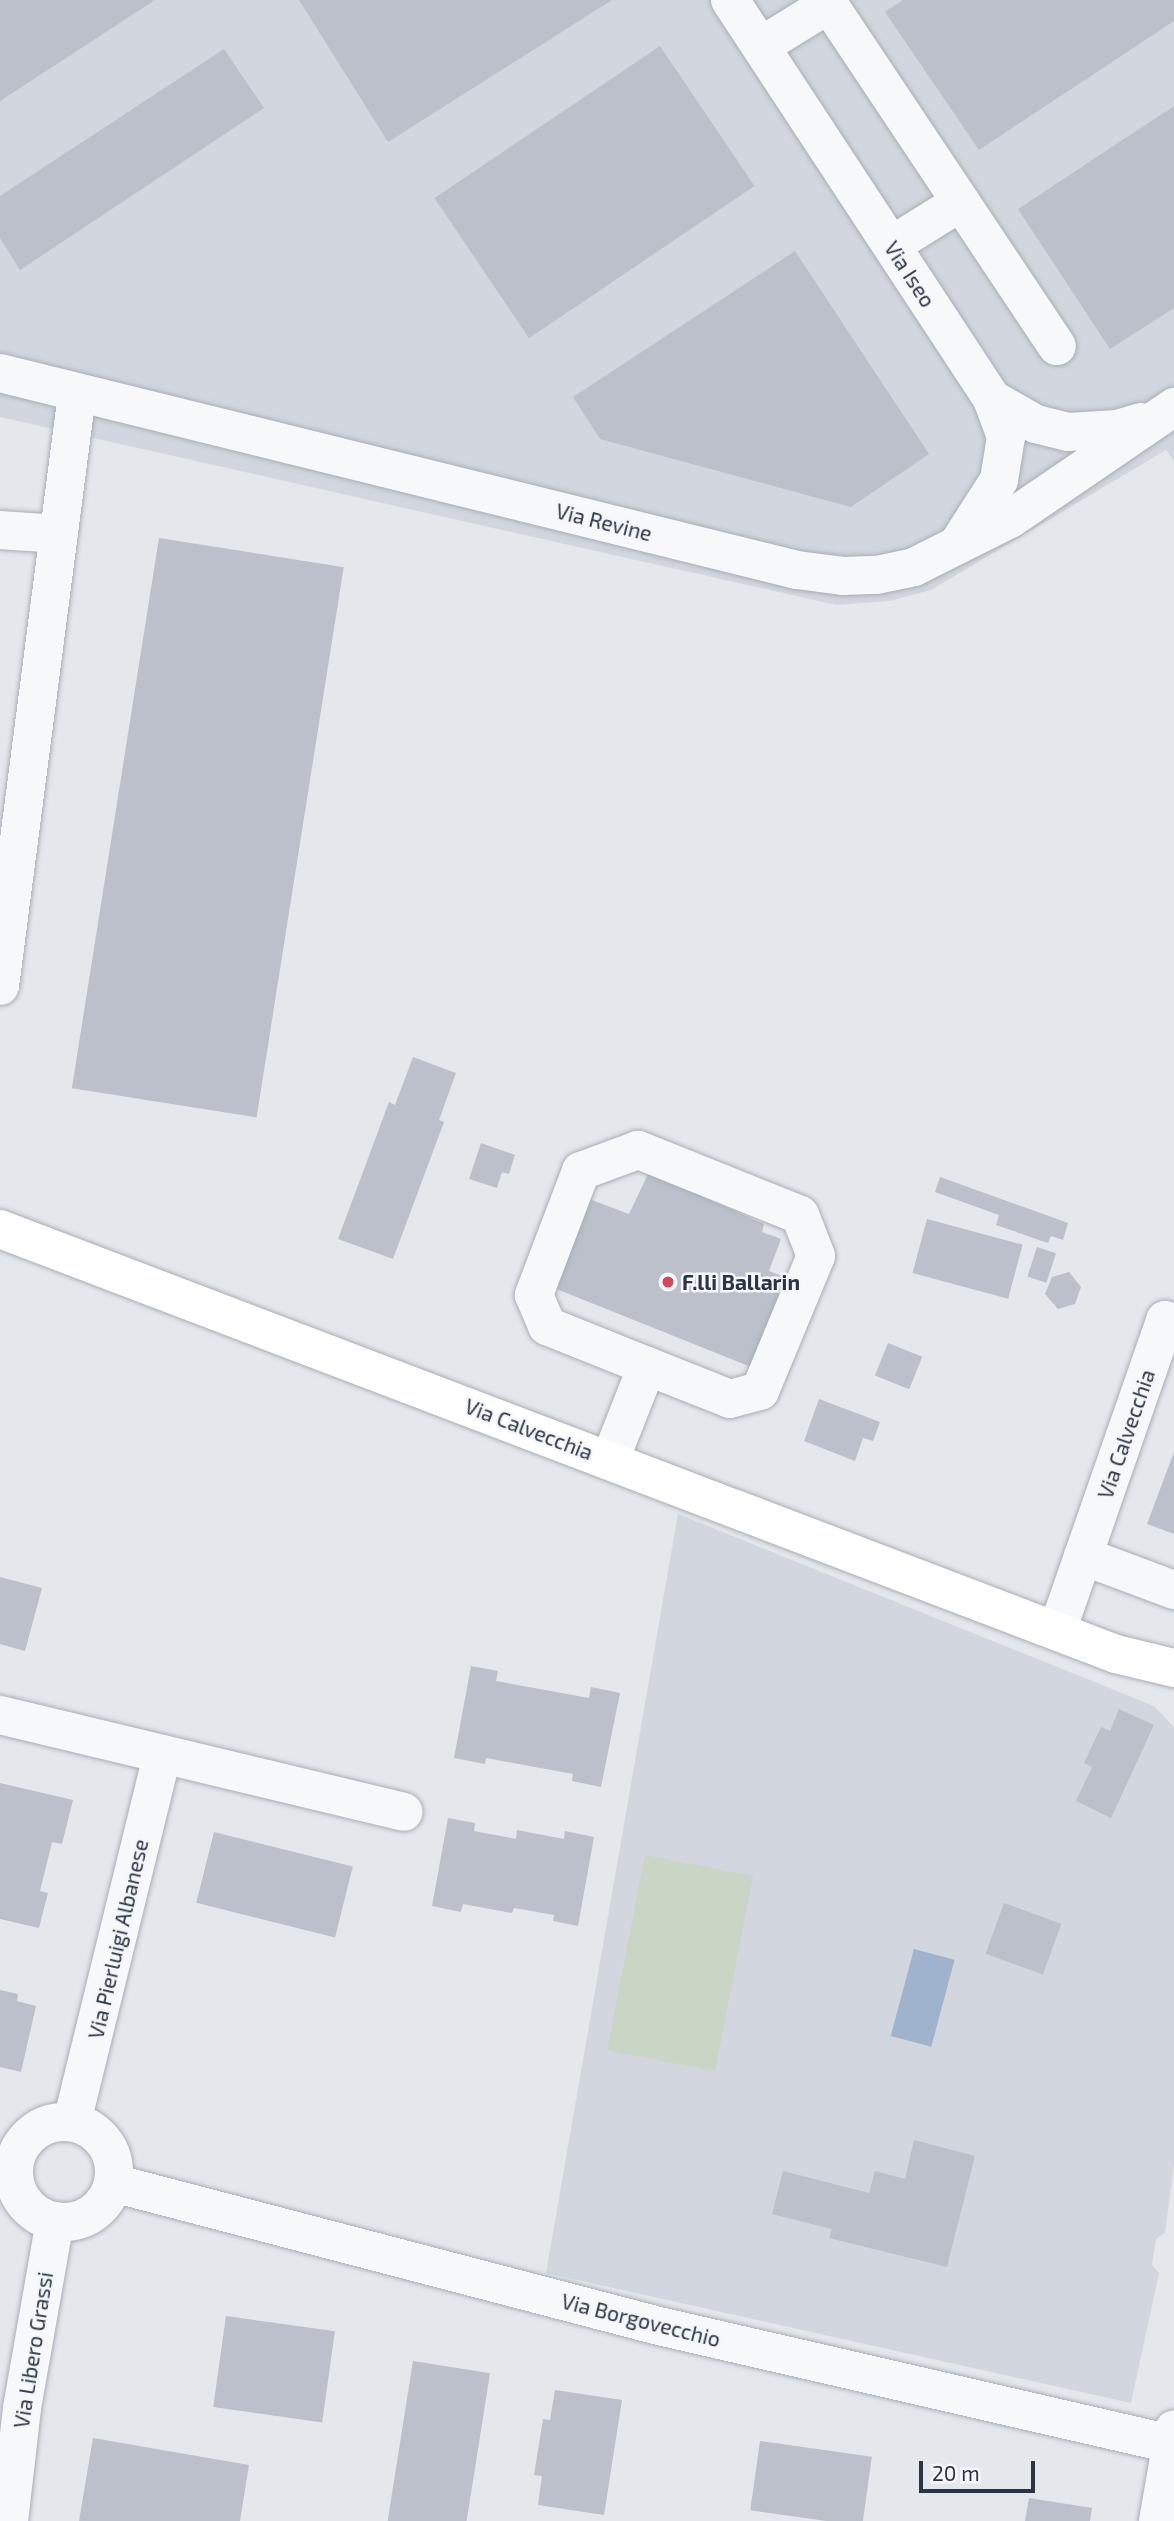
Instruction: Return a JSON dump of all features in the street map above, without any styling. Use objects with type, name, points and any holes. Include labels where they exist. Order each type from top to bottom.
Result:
[{"type":"main road","name":"Via Calvecchia","points":[[0,1229],[1116,1654],[1174,1668]]},
{"type":"main road","name":"Via Calvecchia","points":[[1116,1654],[1174,1697]]},
{"type":"street","name":"Via Iseo","points":[[730,0],[992,399],[1036,424],[1068,432],[1117,429],[1167,412]]},
{"type":"street","points":[[761,46],[827,2],[1057,346]]},
{"type":"street","points":[[892,245],[961,202]]},
{"type":"street","name":"Via Revine","points":[[0,373],[797,570],[877,575],[914,566],[1010,519],[1167,412]]},
{"type":"street","points":[[0,986],[77,394]]},
{"type":"street","points":[[958,544],[999,480],[1006,437],[992,399]]},
{"type":"street","points":[[0,530],[59,534]]},
{"type":"street","points":[[638,1150],[800,1215],[816,1256],[760,1391],[730,1399],[647,1366],[547,1326],[534,1296],[581,1171],[638,1150]]},
{"type":"street","name":"Via Calvecchia","points":[[1057,1631],[1166,1320],[1174,1323]]},
{"type":"street","points":[[610,1460],[647,1366]]},
{"type":"street","points":[[1083,1556],[1174,1590]]},
{"type":"street","points":[[0,1715],[404,1812]]},
{"type":"street","name":"Via Pierluigi Albanese","points":[[72,2122],[162,1755]]},
{"type":"street","points":[[72,2122],[87,2127],[110,2150],[113,2183],[98,2209],[70,2221],[55,2221],[28,2206],[8,2160],[42,2127],[72,2122]]},
{"type":"street","name":"Via Borgovecchio","points":[[113,2183],[659,2326],[1173,2436]]},
{"type":"street","name":"Via Libero Grassi","points":[[9,2521],[22,2408],[55,2221]]},
{"type":"street","points":[[1158,2521],[1173,2436]]},
{"type":"shaded area","points":[[0,0],[1174,0],[1174,461],[1166,450],[931,590],[890,601],[836,605],[0,417]]},
{"type":"shaded area","points":[[678,1514],[1154,1706],[1174,1727],[1174,2164],[1165,2233],[1156,2239],[1152,2265],[1159,2273],[1131,2403],[546,2273]]},
{"type":"green space","points":[[645,1855],[753,1876],[715,2071],[607,2050]]},
{"type":"water","points":[[914,1949],[955,1960],[931,2047],[891,2036]]},
{"type":"building","points":[[0,0],[155,0],[0,101]]},
{"type":"building","points":[[299,0],[612,0],[388,142]]},
{"type":"building","points":[[903,0],[1174,0],[1174,21],[979,150],[885,12]]},
{"type":"building","points":[[660,46],[755,186],[529,338],[435,198]]},
{"type":"building","points":[[224,49],[264,108],[20,270],[0,238],[0,196]]},
{"type":"building","points":[[1174,106],[1174,308],[1110,349],[1018,209]]},
{"type":"building","points":[[795,251],[929,454],[851,507],[600,439],[573,397]]},
{"type":"building","points":[[159,538],[344,567],[257,1117],[72,1088]]},
{"type":"building","points":[[413,1057],[456,1073],[439,1120],[444,1122],[393,1259],[338,1239],[389,1102],[395,1105]]},
{"type":"building","points":[[481,1143],[515,1155],[509,1174],[502,1172],[497,1188],[469,1179]]},
{"type":"building","name":"F.lli Ballarin","points":[[649,1172],[764,1224],[762,1232],[781,1239],[769,1271],[787,1278],[751,1367],[549,1286],[584,1197],[629,1214]]},
{"type":"building","points":[[940,1177],[1068,1223],[1063,1240],[1051,1236],[1048,1243],[996,1225],[999,1215],[935,1192]]},
{"type":"building","points":[[927,1219],[1023,1245],[1008,1299],[913,1273]]},
{"type":"building","points":[[1037,1247],[1056,1253],[1046,1283],[1027,1276]]},
{"type":"building","points":[[1069,1272],[1081,1287],[1075,1304],[1058,1309],[1045,1294],[1052,1277]]},
{"type":"building","points":[[888,1343],[922,1357],[909,1389],[875,1375]]},
{"type":"building","points":[[819,1399],[880,1422],[873,1441],[863,1438],[855,1461],[804,1441]]},
{"type":"building","points":[[1174,1452],[1174,1534],[1147,1524]]},
{"type":"building","points":[[0,1577],[42,1588],[25,1651],[0,1644]]},
{"type":"building","points":[[471,1666],[498,1671],[496,1681],[589,1698],[591,1687],[620,1693],[601,1787],[572,1781],[573,1774],[486,1758],[485,1764],[454,1758]]},
{"type":"building","points":[[1119,1709],[1154,1725],[1111,1818],[1076,1801],[1092,1767],[1084,1763],[1101,1727],[1110,1731]]},
{"type":"building","points":[[0,1783],[73,1800],[62,1844],[52,1842],[40,1891],[48,1893],[39,1928],[0,1919]]},
{"type":"building","points":[[448,1818],[475,1823],[474,1831],[516,1839],[517,1830],[564,1839],[565,1831],[594,1837],[578,1926],[553,1921],[554,1915],[514,1908],[512,1913],[463,1904],[461,1912],[432,1906]]},
{"type":"building","points":[[214,1832],[353,1867],[335,1937],[196,1903]]},
{"type":"building","points":[[1004,1903],[1061,1924],[1043,1975],[986,1954]]},
{"type":"building","points":[[0,1990],[18,1994],[17,2001],[36,2006],[21,2072],[0,2067]]},
{"type":"building","points":[[914,2140],[975,2156],[947,2267],[829,2238],[832,2229],[772,2214],[783,2171],[869,2193],[875,2171],[905,2179]]},
{"type":"building","points":[[226,2316],[335,2331],[322,2422],[213,2407]]},
{"type":"building","points":[[413,2361],[490,2373],[467,2521],[388,2521]]},
{"type":"building","points":[[555,2390],[622,2400],[604,2515],[538,2505],[542,2476],[534,2475],[543,2419],[550,2420]]},
{"type":"building","points":[[93,2438],[249,2465],[240,2521],[79,2521]]},
{"type":"building","points":[[760,2441],[872,2457],[863,2521],[826,2521],[750,2510]]},
{"type":"building","points":[[1029,2498],[1092,2508],[1090,2521],[1025,2521]]},
{"type":"place","name":"F.lli Ballarin","points":[[668,1282]]}]
